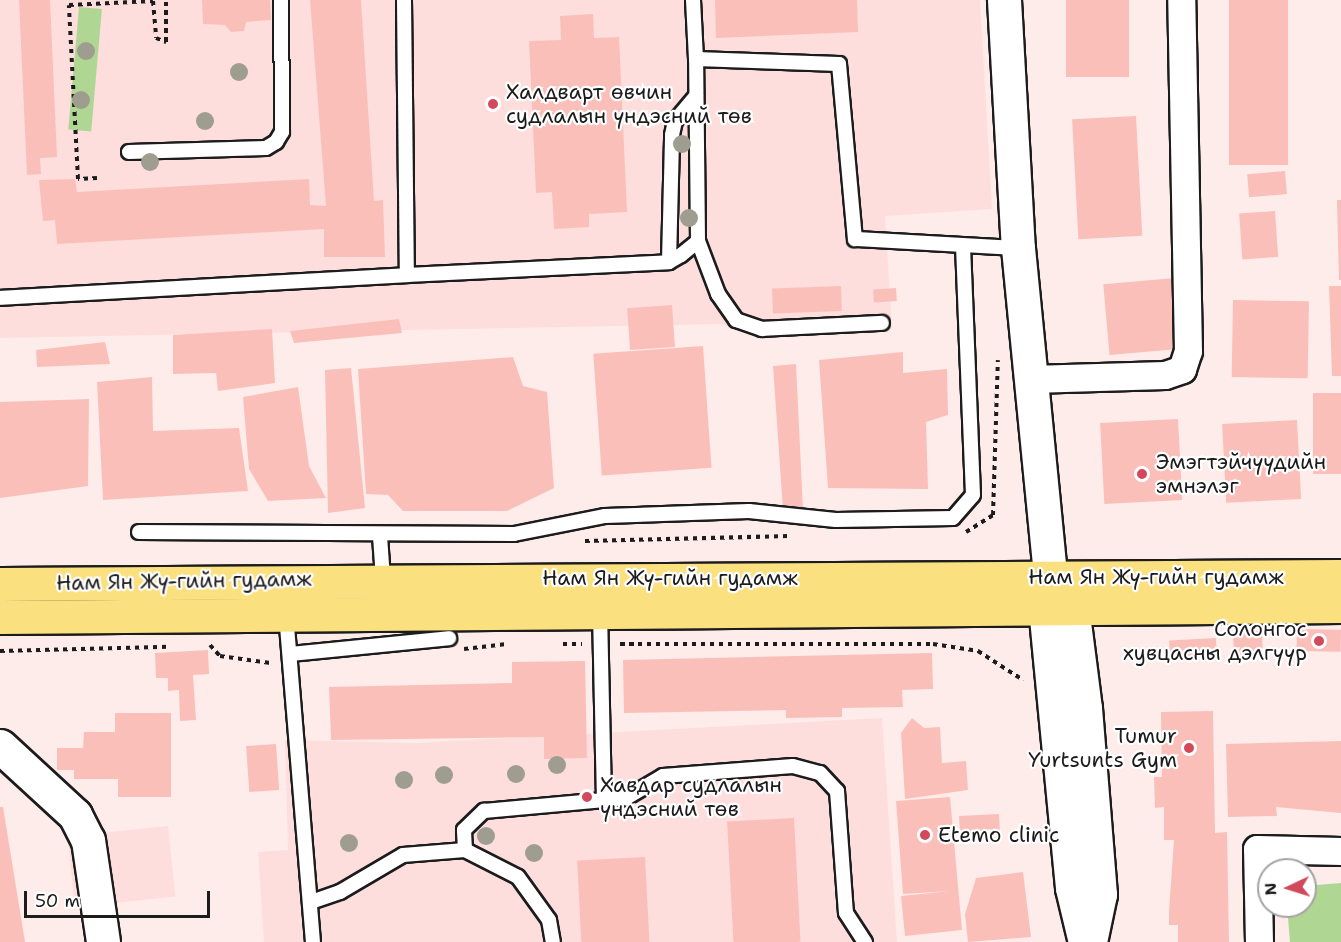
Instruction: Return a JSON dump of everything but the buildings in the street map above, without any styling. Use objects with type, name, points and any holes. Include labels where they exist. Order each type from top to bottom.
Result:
[{"type":"main road","name":"Нам Ян Жү-гийн гудамж","points":[[0,616],[600,611],[1056,597],[1341,576]]},
{"type":"main road","name":"Нам Ян Жү-гийн гудамж","points":[[0,584],[382,579],[1341,606]]},
{"type":"street","points":[[1004,0],[1018,248],[1031,379],[1056,597],[1100,894],[1090,942]]},
{"type":"street","points":[[1031,379],[1166,375],[1182,369],[1188,351],[1181,0]]},
{"type":"street","points":[[1056,597],[1072,888],[1085,942]]},
{"type":"street","points":[[0,746],[75,815],[88,840],[103,942]]},
{"type":"street","points":[[1259,942],[1257,849],[1341,851]]},
{"type":"lane","points":[[129,152],[266,148],[276,142],[282,132],[281,0]]},
{"type":"lane","points":[[404,0],[407,275]]},
{"type":"lane","points":[[693,0],[698,241],[718,294],[736,320],[762,329],[882,323]]},
{"type":"lane","points":[[696,59],[839,64],[855,239],[963,247],[1018,248]]},
{"type":"lane","points":[[669,262],[672,135],[675,121],[696,96]]},
{"type":"lane","points":[[0,298],[669,262],[698,241]]},
{"type":"lane","points":[[139,532],[380,536],[514,534],[605,516],[749,511],[836,520],[953,518],[973,495],[963,247]]},
{"type":"lane","points":[[380,536],[382,579]]},
{"type":"lane","points":[[600,611],[604,800]]},
{"type":"lane","points":[[286,614],[313,942]]},
{"type":"lane","points":[[290,658],[451,645]]},
{"type":"lane","points":[[465,850],[464,830],[484,811],[604,800],[644,792],[663,776],[793,766],[820,773],[837,791],[846,913],[865,942]]},
{"type":"lane","points":[[311,902],[340,892],[403,855],[465,850],[518,877],[549,920],[553,942]]},
{"type":"path","points":[[97,178],[78,179],[69,5],[153,1],[156,38],[166,42],[166,0]]},
{"type":"path","points":[[451,645],[520,644]]},
{"type":"path","points":[[555,644],[933,644],[978,651],[1027,687]]},
{"type":"path","points":[[199,645],[210,645],[220,656],[290,658]]},
{"type":"path","points":[[0,651],[178,646]]},
{"type":"shaded area","name":"Халдварт өвчин судлалын үндэсний төв","points":[[0,0],[980,0],[992,209],[885,216],[892,329],[771,338],[720,324],[0,338]]},
{"type":"shaded area","name":"Хавдар судлалын үндэсний төв","points":[[882,718],[897,942],[264,942],[258,852],[288,850],[285,740],[415,743]]},
{"type":"shaded area","points":[[168,826],[175,897],[75,907],[68,837]]},
{"type":"green space","points":[[79,7],[102,9],[91,132],[68,130]]},
{"type":"green space","points":[[1341,883],[1341,942],[1290,942],[1288,918],[1317,918],[1317,885]]},
{"type":"place","name":"Халдварт өвчин судлалын үндэсний төв","points":[[493,104]]},
{"type":"place","name":"Эмэгтэйчүүдийн эмнэлэг","points":[[1142,474]]},
{"type":"place","name":"Солонгос хувцасны дэлгүүр","points":[[1319,641]]},
{"type":"place","name":"Tumur Yurtsunts Gym","points":[[1189,748]]},
{"type":"place","name":"Хавдар судлалын үндэсний төв","points":[[587,797]]},
{"type":"place","name":"Etemo clinic","points":[[925,835]]}]
